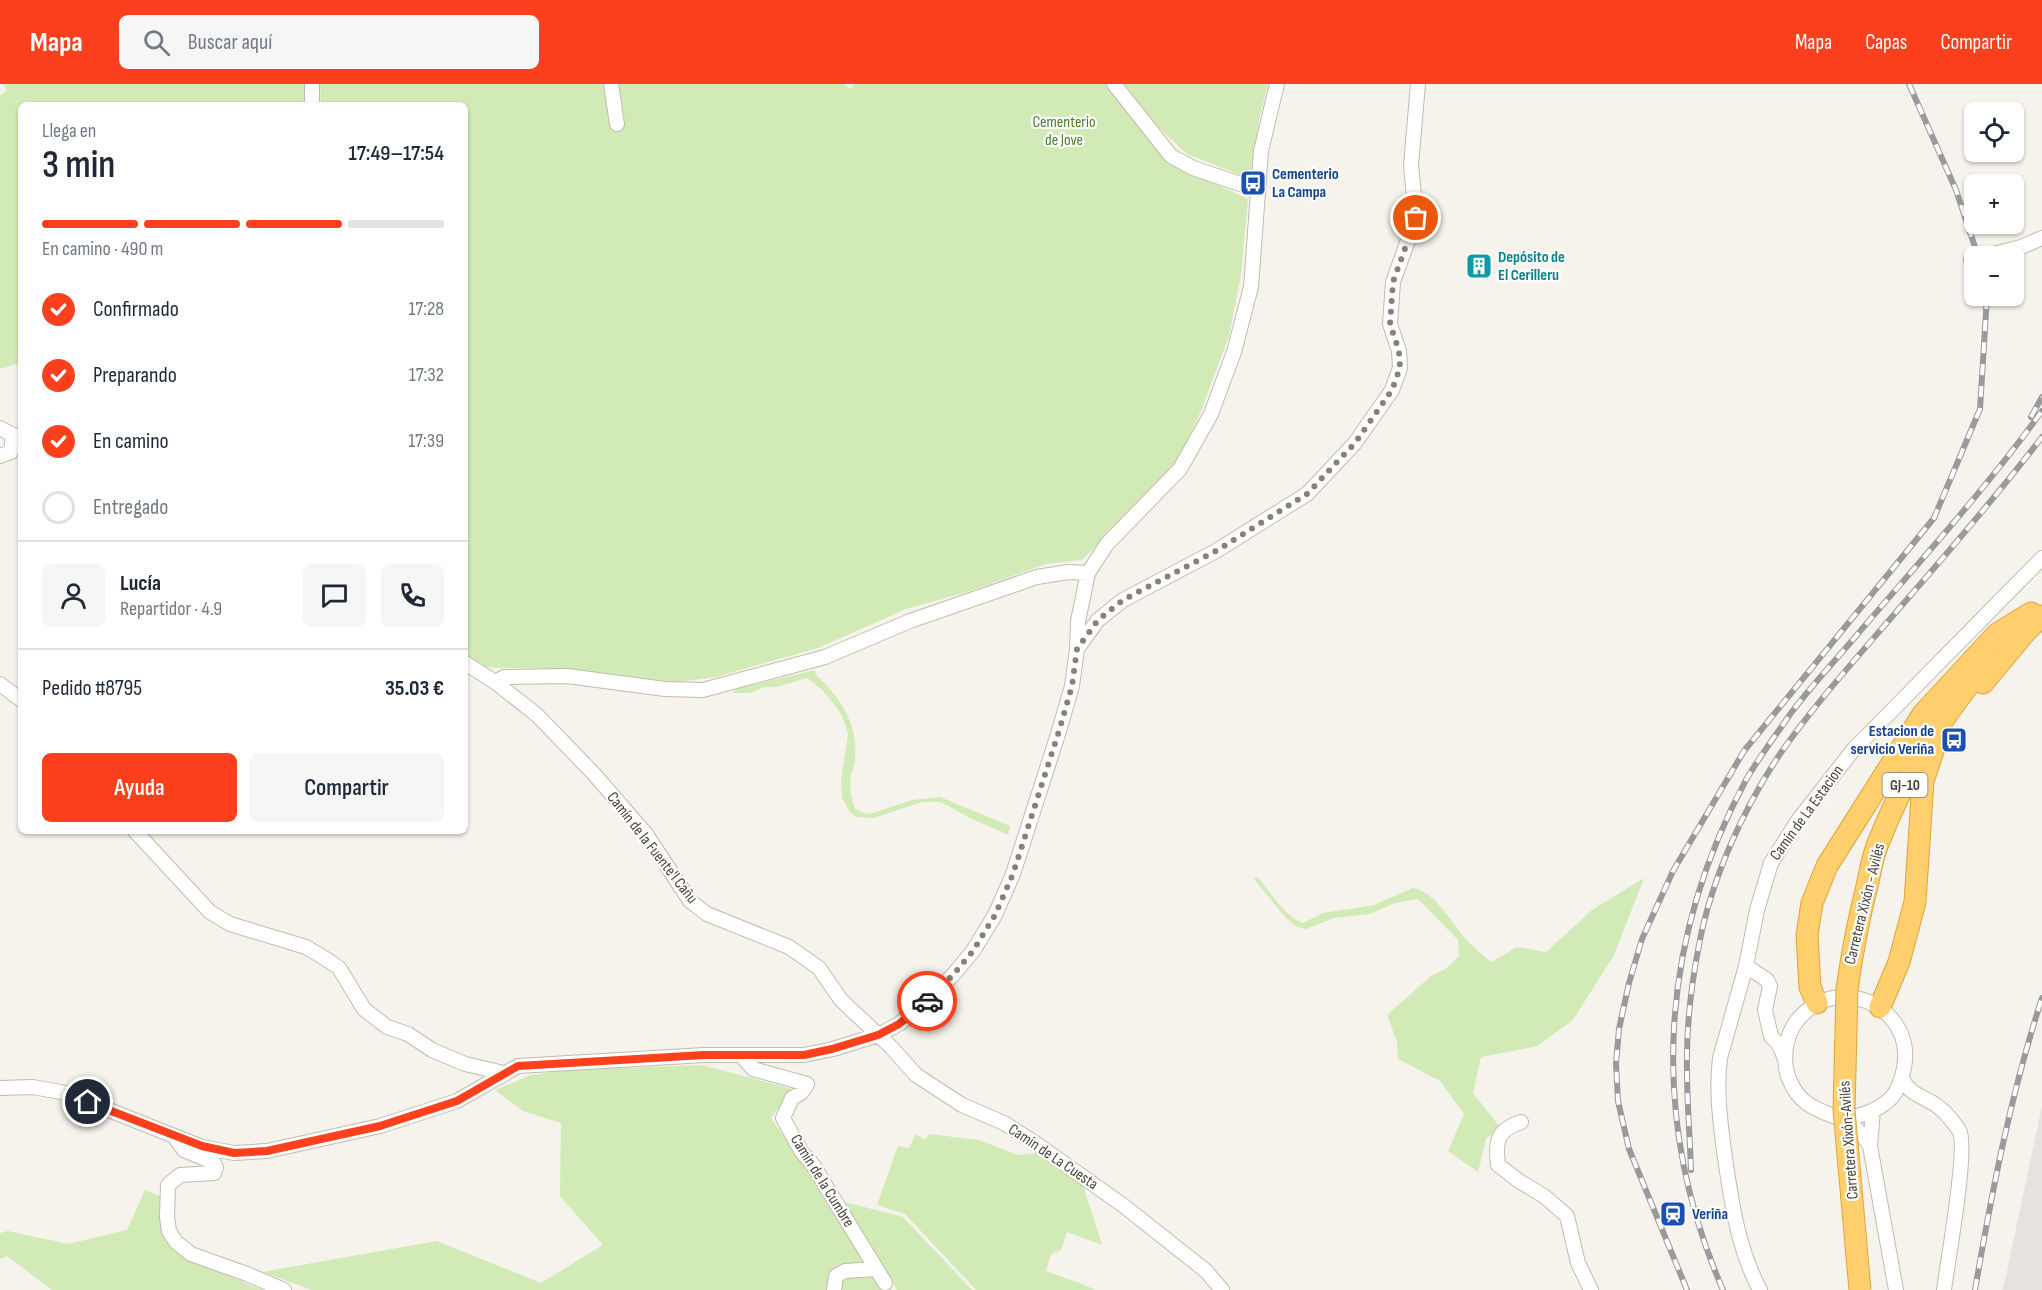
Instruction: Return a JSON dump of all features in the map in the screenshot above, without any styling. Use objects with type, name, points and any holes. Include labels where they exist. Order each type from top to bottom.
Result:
[{"type":"highway","name":"Carretera Xixón - Avilés","points":[[1847,989],[1854,938],[1876,848],[1910,773],[1944,717],[1977,675],[2038,610]]},
{"type":"highway","points":[[1817,1003],[1810,987],[1807,935],[1812,903],[1827,866],[1923,714],[1997,634],[2038,610]]},
{"type":"highway","points":[[1880,1007],[1899,962],[1915,902],[1923,781],[1933,752],[1953,718],[2027,630],[2038,610]]},
{"type":"highway","name":"Carretera Xixón-Avilés","points":[[1847,989],[1844,1110],[1860,1290]]},
{"type":"street","points":[[312,84],[312,102]]},
{"type":"street","points":[[611,84],[617,124]]},
{"type":"street","points":[[1114,84],[1171,156],[1192,168],[1258,190]]},
{"type":"street","points":[[0,1088],[33,1087],[66,1093],[202,1146],[234,1153],[267,1151],[380,1126],[457,1101],[518,1066],[704,1055],[804,1055],[878,1035],[899,1024],[953,975],[973,951],[995,915],[1013,874],[1072,686],[1078,621],[1088,573],[1107,544],[1180,469],[1211,414],[1234,352],[1251,287],[1261,151],[1277,84]]},
{"type":"street","points":[[1077,649],[1098,620],[1123,600],[1216,551],[1307,494],[1355,443],[1392,390],[1400,368],[1399,351],[1390,324],[1393,282],[1416,218],[1411,165],[1418,84]]},
{"type":"street","points":[[2023,246],[2042,238]]},
{"type":"street","points":[[0,428],[17,436],[5,454]]},
{"type":"street","name":"Camín de La Estacion","points":[[1760,1290],[1746,1262],[1739,1239],[1717,1096],[1720,1058],[1746,966],[1757,910],[1770,863],[1799,819],[1854,749],[2042,558]]},
{"type":"street","points":[[495,682],[504,677],[567,676],[665,689],[703,690],[825,657],[910,621],[1037,577],[1068,572],[1088,573]]},
{"type":"street","name":"Camín de la Fuente'l Cañu","points":[[468,665],[495,682],[537,715],[594,774],[646,834],[690,902],[708,914],[789,947],[819,968],[841,1000],[878,1035]]},
{"type":"street","points":[[0,684],[18,698]]},
{"type":"street","points":[[140,834],[210,912],[230,924],[306,947],[339,968],[364,1009],[387,1028],[408,1034],[432,1050],[465,1064],[504,1073]]},
{"type":"street","points":[[1746,966],[1767,980],[1770,986],[1765,1010],[1771,1036],[1780,1046],[1788,1078],[1798,1095],[1814,1109],[1845,1121],[1859,1131],[1870,1146]]},
{"type":"street","points":[[1784,1057],[1791,1029],[1804,1012],[1817,1003],[1838,996],[1860,998],[1880,1007],[1894,1021],[1904,1040],[1906,1057],[1902,1078],[1894,1095],[1868,1113],[1839,1119]]},
{"type":"street","points":[[1768,1024],[1782,1031],[1791,1029]]},
{"type":"street","name":"Camín de La Cuesta","points":[[878,1035],[916,1075],[962,1105],[1004,1124],[1038,1145],[1124,1206],[1206,1271],[1222,1290]]},
{"type":"street","name":"Camín de la Cumbre","points":[[741,1055],[753,1069],[807,1084],[801,1093],[792,1098],[783,1118],[801,1151],[813,1165],[885,1283]]},
{"type":"street","points":[[1902,1078],[1905,1085],[1916,1095],[1940,1107],[1961,1132],[1962,1161],[1944,1290]]},
{"type":"street","points":[[1894,1095],[1916,1095]]},
{"type":"street","points":[[1873,1110],[1870,1146],[1896,1290]]},
{"type":"street","points":[[1521,1122],[1509,1126],[1498,1137],[1496,1153],[1498,1165],[1544,1196],[1567,1215],[1578,1263],[1591,1290]]},
{"type":"street","points":[[174,1136],[184,1150],[213,1162],[216,1167],[214,1173],[180,1175],[168,1185],[169,1231],[176,1242],[191,1254],[284,1290]]},
{"type":"street","points":[[834,1290],[836,1276],[845,1271],[876,1269]]},
{"type":"shaded area","points":[[2042,1105],[2042,1290],[2003,1290]]},
{"type":"green space","points":[[3,84],[304,84],[306,102],[18,102],[18,363],[0,369],[0,96],[7,90]]},
{"type":"green space","name":"Cementerio de Jove","points":[[320,84],[843,84],[851,89],[854,84],[1109,84],[1166,161],[1248,199],[1241,275],[1229,336],[1201,411],[1178,462],[1082,560],[1046,564],[967,592],[906,609],[818,648],[716,677],[677,682],[552,669],[475,667],[468,661],[468,102],[321,102]]},
{"type":"green space","points":[[1124,84],[1268,84],[1259,120],[1250,179],[1187,154],[1153,122]]},
{"type":"green space","points":[[815,670],[816,675],[842,705],[852,728],[855,753],[850,788],[855,809],[866,814],[912,800],[940,797],[1010,826],[1008,835],[941,802],[922,802],[874,818],[856,817],[850,812],[842,798],[841,781],[848,734],[846,726],[833,702],[820,689],[807,678],[776,687],[765,687],[749,693],[732,693],[742,685],[757,684]]},
{"type":"green space","points":[[1258,877],[1284,910],[1303,923],[1323,913],[1374,905],[1412,888],[1419,890],[1434,900],[1466,939],[1491,962],[1517,947],[1546,952],[1592,910],[1644,878],[1614,955],[1573,1020],[1537,1046],[1481,1057],[1473,1093],[1500,1127],[1486,1139],[1478,1172],[1448,1151],[1464,1114],[1440,1081],[1398,1059],[1397,1042],[1387,1015],[1431,976],[1447,968],[1459,956],[1458,940],[1418,899],[1395,903],[1370,914],[1334,918],[1306,929],[1297,927],[1287,919],[1253,878]]},
{"type":"green space","points":[[702,1065],[792,1089],[771,1118],[891,1290],[312,1290],[262,1272],[437,1241],[541,1283],[603,1245],[560,1196],[561,1123],[523,1111],[495,1090],[531,1075],[567,1070]]},
{"type":"green space","points":[[916,1134],[925,1140],[929,1134],[979,1140],[1018,1155],[1037,1153],[1083,1185],[1102,1245],[1067,1232],[1061,1250],[1051,1254],[1046,1271],[1095,1290],[976,1290],[905,1214],[877,1205],[898,1146],[909,1148]]},
{"type":"green space","points":[[145,1190],[160,1196],[161,1226],[186,1257],[262,1290],[52,1290],[7,1256],[0,1259],[0,1233],[8,1231],[68,1244],[127,1230]]},
{"type":"green space","points":[[841,1201],[903,1217],[972,1290],[897,1290]]},
{"type":"railway","points":[[1909,84],[1956,190],[1975,246]]},
{"type":"railway","points":[[1687,1290],[1629,1149],[1618,1101],[1616,1064],[1619,1029],[1642,939],[1673,871],[1744,751],[1934,518],[1980,409],[1986,306]]},
{"type":"railway","points":[[2031,417],[2042,397]]},
{"type":"railway","points":[[1723,1290],[1699,1226],[1683,1162],[1675,1097],[1674,1033],[1681,969],[1695,905],[1717,842],[1746,780],[1791,713],[1975,497],[2042,411]]},
{"type":"railway","points":[[1691,1170],[1687,1055],[1688,1023],[1694,976],[1704,920],[1720,871],[1741,821],[1766,775],[1809,715],[1974,521],[2042,437]]},
{"type":"railway","points":[[1975,1290],[2003,1142],[2042,998]]},
{"type":"way so far","points":[[927,1001],[973,951],[995,915],[1013,874],[1059,731],[1072,686],[1077,649],[1098,620],[1123,600],[1216,551],[1307,494],[1355,443],[1392,390],[1400,368],[1399,351],[1390,324],[1393,282],[1416,218]]},
{"type":"place","name":"Cementerio La Campa","points":[[1253,183]]},
{"type":"place","name":"Depósito de El Cerilleru","points":[[1479,266]]},
{"type":"place","name":"Estacion de servicio Veriña","points":[[1954,740]]},
{"type":"place","name":"Veriña","points":[[1673,1214]]},
{"type":"route","points":[[88,1102],[202,1146],[234,1153],[267,1151],[380,1126],[457,1101],[518,1066],[704,1055],[804,1055],[878,1035],[899,1024],[927,1001]]}]
